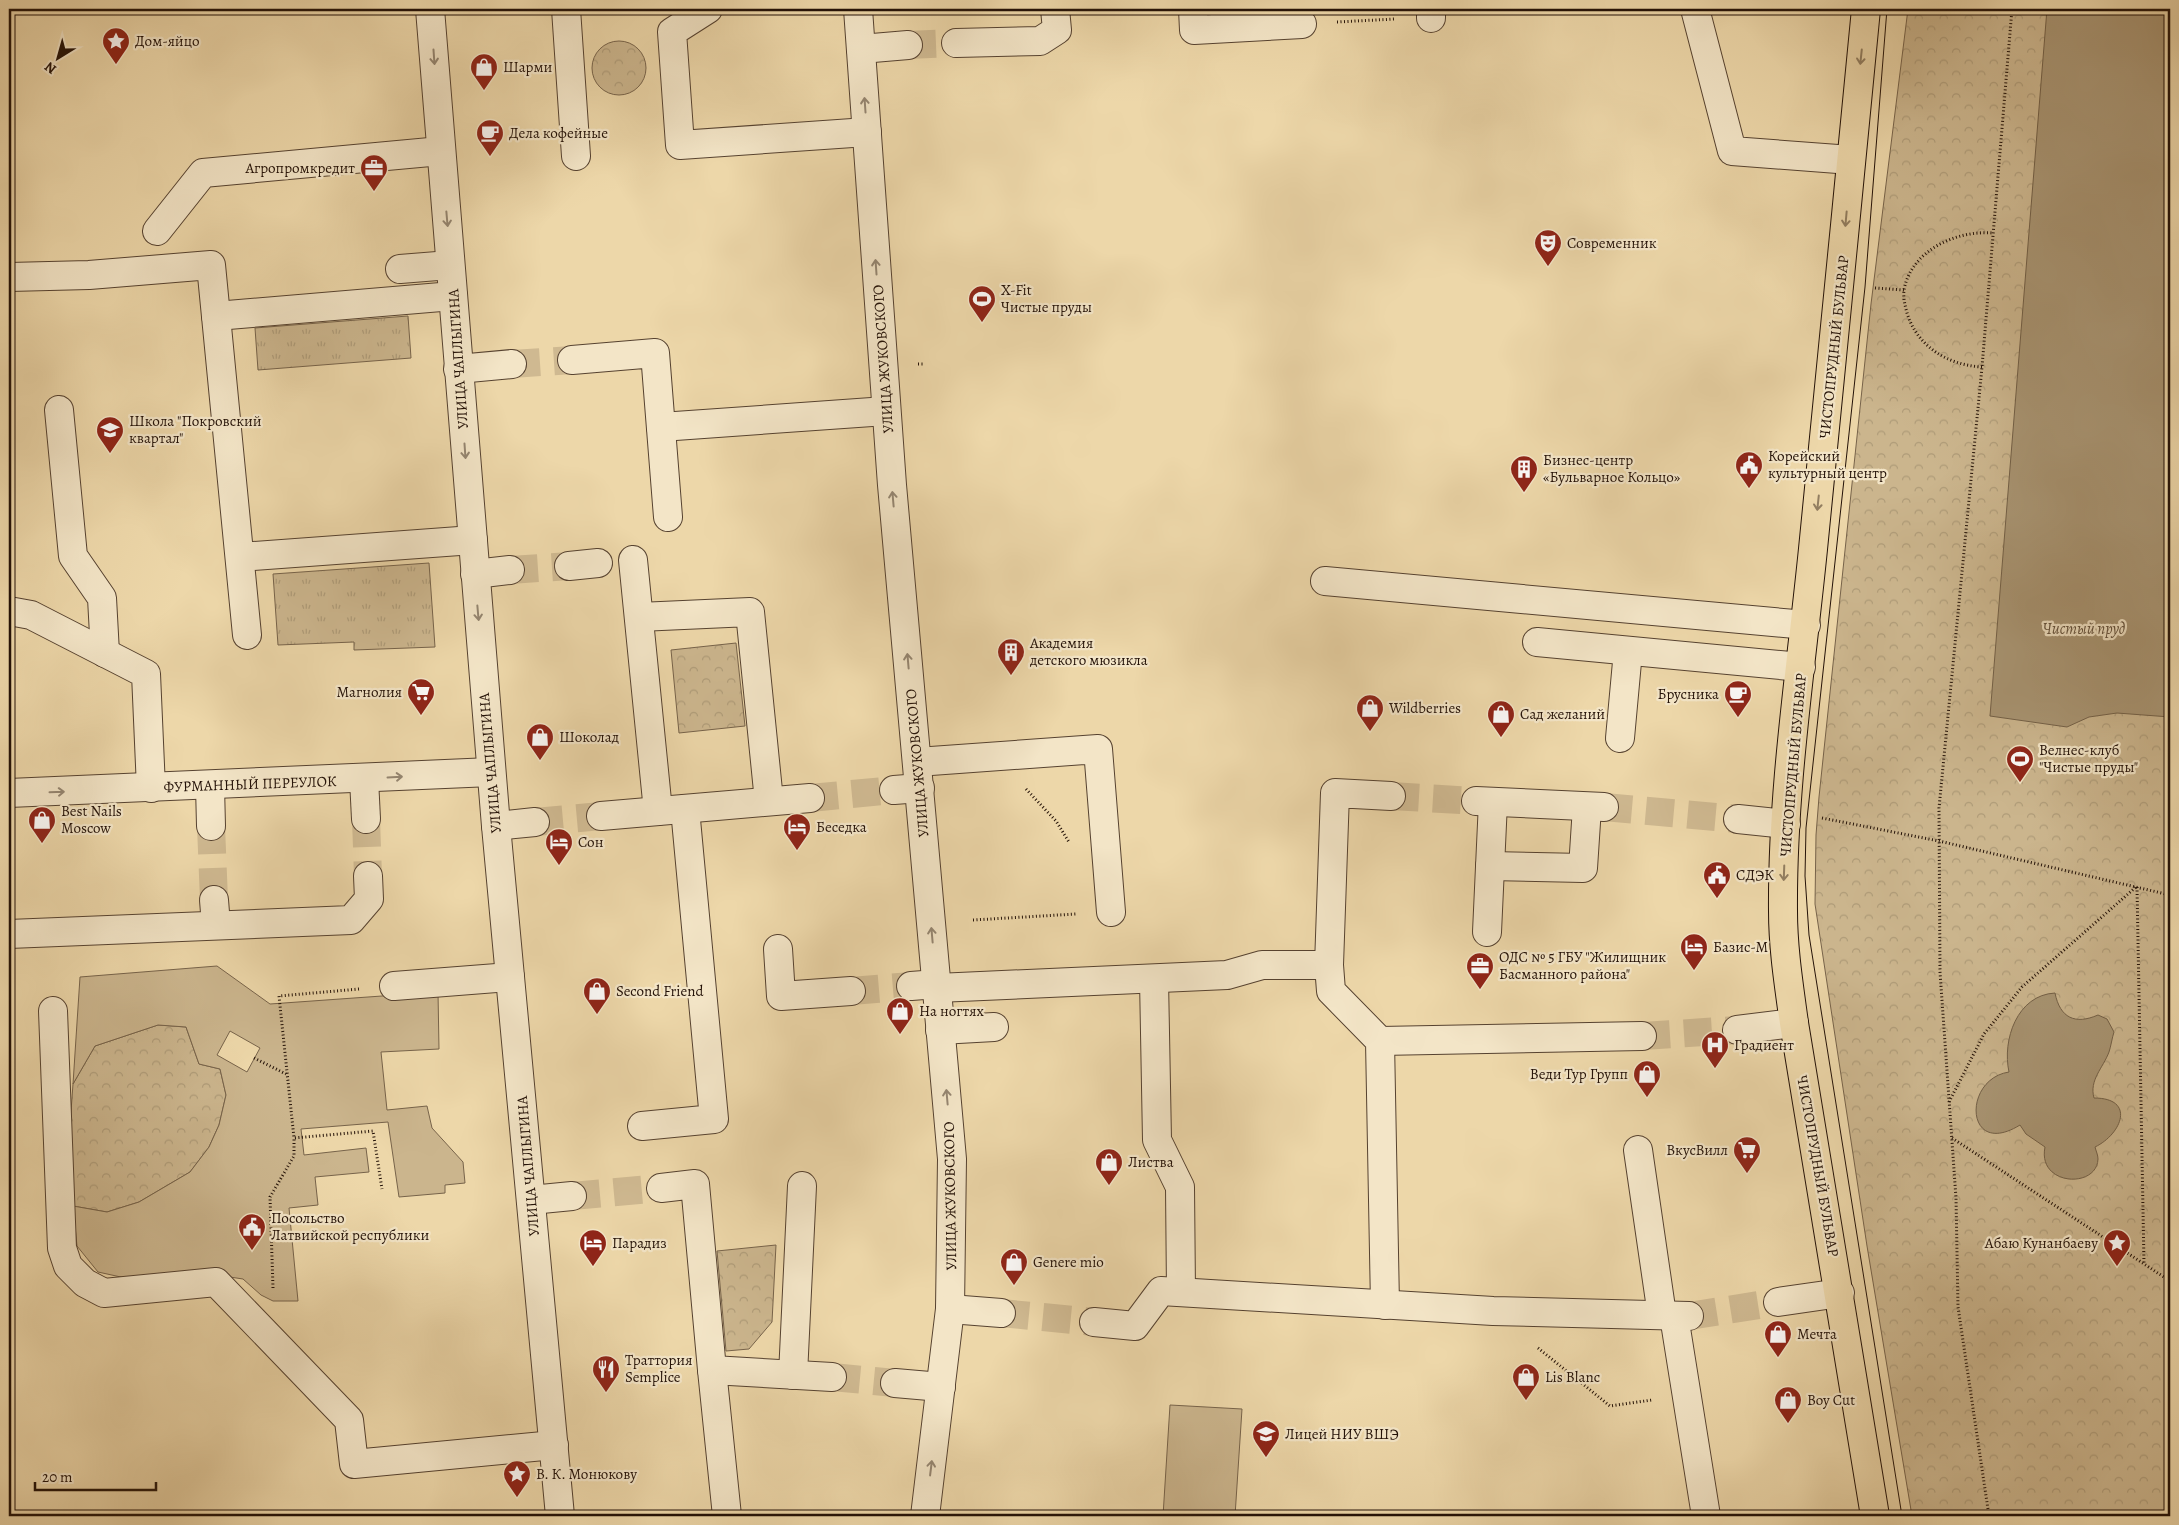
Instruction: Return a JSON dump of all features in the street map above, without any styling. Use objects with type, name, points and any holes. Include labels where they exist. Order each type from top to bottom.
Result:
[{"type":"main road","name":"ЧИСТОПРУДНЫЙ БУЛЬВАР","points":[[1866,9],[1786,824],[1783,912],[1786,966],[1794,1023],[1876,1516]]},
{"type":"street","name":"УЛИЦА ЧАПЛЫГИНА","points":[[430,9],[491,772],[560,1516]]},
{"type":"street","points":[[566,9],[576,156]]},
{"type":"street","points":[[708,9],[672,32],[680,145],[867,132]]},
{"type":"street","name":"УЛИЦА ЖУКОВСКОГО","points":[[858,9],[911,780],[928,986],[940,1030],[952,1158],[950,1309],[925,1516]]},
{"type":"street","points":[[956,43],[1040,41],[1057,30],[1054,9]]},
{"type":"street","points":[[1194,9],[1194,30],[1302,24]]},
{"type":"street","points":[[1695,9],[1732,151],[1850,160]]},
{"type":"street","points":[[861,49],[908,45]]},
{"type":"street","points":[[157,231],[202,173],[441,151]]},
{"type":"street","points":[[9,277],[89,275],[211,265],[247,635]]},
{"type":"street","points":[[400,269],[450,265]]},
{"type":"street","points":[[216,316],[453,296]]},
{"type":"street","points":[[572,360],[655,354],[668,517]]},
{"type":"street","points":[[458,369],[512,364]]},
{"type":"street","points":[[59,410],[72,556],[102,598],[106,653]]},
{"type":"street","points":[[661,427],[886,411]]},
{"type":"street","points":[[240,557],[472,540]]},
{"type":"street","points":[[633,560],[658,811]]},
{"type":"street","points":[[570,566],[598,563]]},
{"type":"street","points":[[475,574],[510,570]]},
{"type":"street","points":[[1326,581],[1806,625]]},
{"type":"street","points":[[9,611],[31,615],[146,674],[151,788]]},
{"type":"street","points":[[638,617],[750,612],[769,801]]},
{"type":"street","points":[[1537,642],[1801,667]]},
{"type":"street","points":[[1620,738],[1628,650]]},
{"type":"street","points":[[911,780],[994,756],[1098,748],[1111,912]]},
{"type":"street","name":"ФУРМАННЫЙ ПЕРЕУЛОК","points":[[9,793],[210,786],[491,772]]},
{"type":"street","points":[[364,779],[366,820]]},
{"type":"street","points":[[210,786],[211,826]]},
{"type":"street","points":[[1385,1305],[1380,1041],[1331,991],[1329,965],[1335,793],[1392,796]]},
{"type":"street","points":[[601,816],[810,798]]},
{"type":"street","points":[[1487,932],[1490,866],[1484,801],[1596,807],[1583,868],[1490,866]]},
{"type":"street","points":[[642,1126],[714,1119],[685,809]]},
{"type":"street","points":[[1738,819],[1786,824]]},
{"type":"street","points":[[496,826],[534,822]]},
{"type":"street","points":[[9,934],[215,913],[351,920],[369,899],[368,876]]},
{"type":"street","points":[[778,949],[781,996],[851,990]]},
{"type":"street","points":[[928,986],[1154,979],[1227,975],[1262,965],[1329,965]]},
{"type":"street","points":[[394,986],[510,977]]},
{"type":"street","points":[[1154,979],[1157,1140],[1180,1187],[1181,1292]]},
{"type":"street","points":[[53,1011],[62,1248],[68,1266],[85,1283],[104,1293],[216,1282],[349,1420],[354,1464],[554,1445]]},
{"type":"street","points":[[1737,1030],[1794,1023]]},
{"type":"street","points":[[940,1030],[994,1027]]},
{"type":"street","points":[[1380,1041],[1642,1036]]},
{"type":"street","points":[[1638,1150],[1675,1316],[1706,1516]]},
{"type":"street","points":[[661,1188],[695,1184],[727,1516]]},
{"type":"street","points":[[793,1375],[802,1186]]},
{"type":"street","points":[[531,1200],[572,1196]]},
{"type":"street","points":[[1094,1322],[1134,1326],[1161,1291],[1493,1312],[1675,1316]]},
{"type":"street","points":[[1778,1302],[1840,1293]]},
{"type":"street","points":[[950,1309],[1002,1313]]},
{"type":"street","points":[[712,1370],[832,1377]]},
{"type":"street","points":[[894,1383],[941,1388]]},
{"type":"path","points":[[1989,1516],[1958,1307],[1956,1198],[1940,972],[1939,808],[1982,367],[2012,9]]},
{"type":"path","points":[[1302,24],[1431,13]]},
{"type":"path","points":[[1982,367],[1968,366],[1946,359],[1922,342],[1911,324],[1904,302],[1904,290],[1908,278],[1916,265],[1936,244],[1959,235],[1993,233]]},
{"type":"path","points":[[1873,288],[1904,290]]},
{"type":"path","points":[[994,756],[1056,821],[1071,846]]},
{"type":"path","points":[[1817,817],[1940,841],[2170,895]]},
{"type":"path","points":[[1949,1103],[1984,1034],[2022,987],[2137,887]]},
{"type":"path","points":[[2137,887],[2144,1264]]},
{"type":"path","points":[[973,920],[1111,912]]},
{"type":"path","points":[[252,1319],[274,1306],[270,1197],[294,1156],[294,1138],[279,996],[394,986]]},
{"type":"path","points":[[254,1058],[287,1074]]},
{"type":"path","points":[[294,1138],[373,1131],[382,1189]]},
{"type":"path","points":[[1952,1138],[2170,1281]]},
{"type":"path","points":[[1537,1347],[1610,1406],[1687,1396]]},
{"type":"green space","points":[[1908,9],[2170,9],[2170,1516],[1912,1516],[1867,1246],[1815,904],[1816,835],[1819,797],[1871,304]]},
{"type":"green space","points":[[614,41],[624,41],[638,49],[644,58],[646,68],[644,78],[638,87],[624,95],[614,95],[604,90],[597,83],[592,73],[592,63],[597,53],[604,46]]},
{"type":"green space","points":[[408,316],[411,358],[258,370],[255,328]]},
{"type":"green space","points":[[9,462],[12,544],[9,545]]},
{"type":"green space","points":[[429,563],[435,647],[354,650],[354,642],[278,645],[273,574]]},
{"type":"green space","points":[[736,643],[745,726],[679,733],[671,650]]},
{"type":"green space","points":[[217,966],[270,1004],[438,992],[439,1049],[381,1052],[387,1110],[427,1106],[432,1128],[463,1162],[465,1183],[445,1185],[445,1193],[399,1197],[388,1122],[301,1129],[304,1155],[366,1148],[369,1172],[315,1177],[318,1205],[289,1208],[298,1301],[273,1301],[261,1295],[243,1279],[210,1274],[139,1281],[98,1272],[77,1246],[73,1206],[107,1212],[139,1202],[190,1172],[209,1147],[219,1125],[226,1095],[220,1069],[199,1064],[186,1027],[158,1025],[95,1046],[73,1084],[80,977]],"holes":[[[230,1031],[260,1048],[247,1072],[217,1055]]]},
{"type":"green space","points":[[158,1025],[186,1027],[199,1064],[220,1069],[226,1095],[219,1125],[209,1147],[190,1172],[139,1202],[107,1212],[73,1206],[69,1139],[73,1084],[95,1046]]},
{"type":"green space","points":[[776,1245],[772,1322],[749,1349],[726,1351],[717,1251]]},
{"type":"green space","points":[[1170,1405],[1242,1409],[1235,1516],[1163,1516]]},
{"type":"water","name":"Чистый пруд","points":[[2047,9],[2170,9],[2170,717],[2117,713],[2089,717],[2067,727],[1990,716]]},
{"type":"water","points":[[2055,993],[2057,1002],[2065,1014],[2076,1019],[2090,1018],[2098,1015],[2107,1019],[2114,1032],[2109,1052],[2093,1085],[2093,1092],[2094,1098],[2116,1104],[2120,1110],[2120,1118],[2118,1126],[2112,1134],[2095,1147],[2098,1159],[2095,1169],[2079,1179],[2068,1179],[2058,1176],[2050,1170],[2045,1160],[2045,1147],[2026,1134],[2020,1125],[2002,1133],[1988,1132],[1980,1125],[1976,1114],[1977,1101],[1983,1088],[1994,1078],[2009,1072],[2007,1060],[2010,1033],[2022,1010],[2042,996]]},
{"type":"tunnel","points":[[908,45],[956,43]]},
{"type":"tunnel","points":[[512,364],[572,360]]},
{"type":"tunnel","points":[[510,570],[569,566]]},
{"type":"tunnel","points":[[810,798],[894,790]]},
{"type":"tunnel","points":[[1391,796],[1476,801]]},
{"type":"tunnel","points":[[1604,807],[1738,819]]},
{"type":"tunnel","points":[[535,822],[601,816]]},
{"type":"tunnel","points":[[366,819],[368,876]]},
{"type":"tunnel","points":[[211,826],[214,900]]},
{"type":"tunnel","points":[[851,991],[911,986]]},
{"type":"tunnel","points":[[1642,1036],[1737,1030]]},
{"type":"tunnel","points":[[572,1196],[661,1188]]},
{"type":"tunnel","points":[[1689,1316],[1778,1302]]},
{"type":"tunnel","points":[[1001,1313],[1094,1322]]},
{"type":"tunnel","points":[[832,1377],[895,1383]]},
{"type":"tram line","points":[[1887,9],[1865,287],[1806,828],[1805,876],[1809,935],[1902,1516]]},
{"type":"place","name":"Дом-яйцо","points":[[116,65]]},
{"type":"place","name":"Шарми","points":[[484,91]]},
{"type":"place","name":"Дела кофейные","points":[[490,157]]},
{"type":"place","name":"Агропромкредит","points":[[374,192]]},
{"type":"place","name":"Современник","points":[[1548,267]]},
{"type":"place","name":"X-Fit Чистые пруды","points":[[982,323]]},
{"type":"place","name":"Школа \"Покровский квартал\"","points":[[110,454]]},
{"type":"place","name":"Корейский культурный центр","points":[[1749,489]]},
{"type":"place","name":"Бизнес-центр «Бульварное Кольцо»","points":[[1524,493]]},
{"type":"place","name":"Академия детского мюзикла","points":[[1011,676]]},
{"type":"place","name":"Магнолия","points":[[421,716]]},
{"type":"place","name":"Брусника","points":[[1738,718]]},
{"type":"place","name":"Wildberries","points":[[1370,732]]},
{"type":"place","name":"Сад желаний","points":[[1501,738]]},
{"type":"place","name":"Шоколад","points":[[540,761]]},
{"type":"place","name":"Велнес-клуб \"Чистые пруды\"","points":[[2020,783]]},
{"type":"place","name":"Best Nails Moscow","points":[[42,844]]},
{"type":"place","name":"Беседка","points":[[797,851]]},
{"type":"place","name":"Сон","points":[[559,866]]},
{"type":"place","name":"СДЭК","points":[[1717,899]]},
{"type":"place","name":"Базис-М","points":[[1694,971]]},
{"type":"place","name":"ОДС № 5 ГБУ \"Жилищник Басманного района\"","points":[[1480,990]]},
{"type":"place","name":"Second Friend","points":[[597,1015]]},
{"type":"place","name":"На ногтях","points":[[900,1035]]},
{"type":"place","name":"Градиент","points":[[1715,1069]]},
{"type":"place","name":"Веди Тур Групп","points":[[1647,1098]]},
{"type":"place","name":"ВкусВилл","points":[[1747,1174]]},
{"type":"place","name":"Листва","points":[[1109,1186]]},
{"type":"place","name":"Посольство Латвийской республики","points":[[252,1251]]},
{"type":"place","name":"Парадиз","points":[[593,1267]]},
{"type":"place","name":"Абаю Кунанбаеву","points":[[2117,1267]]},
{"type":"place","name":"Genere mio","points":[[1014,1286]]},
{"type":"place","name":"Мечта","points":[[1778,1358]]},
{"type":"place","name":"Траттория Semplice","points":[[606,1393]]},
{"type":"place","name":"Lis Blanc","points":[[1526,1401]]},
{"type":"place","name":"Boy Cut","points":[[1788,1424]]},
{"type":"place","name":"Лицей НИУ ВШЭ","points":[[1266,1458]]},
{"type":"place","name":"В. К. Монюкову","points":[[517,1498]]}]
